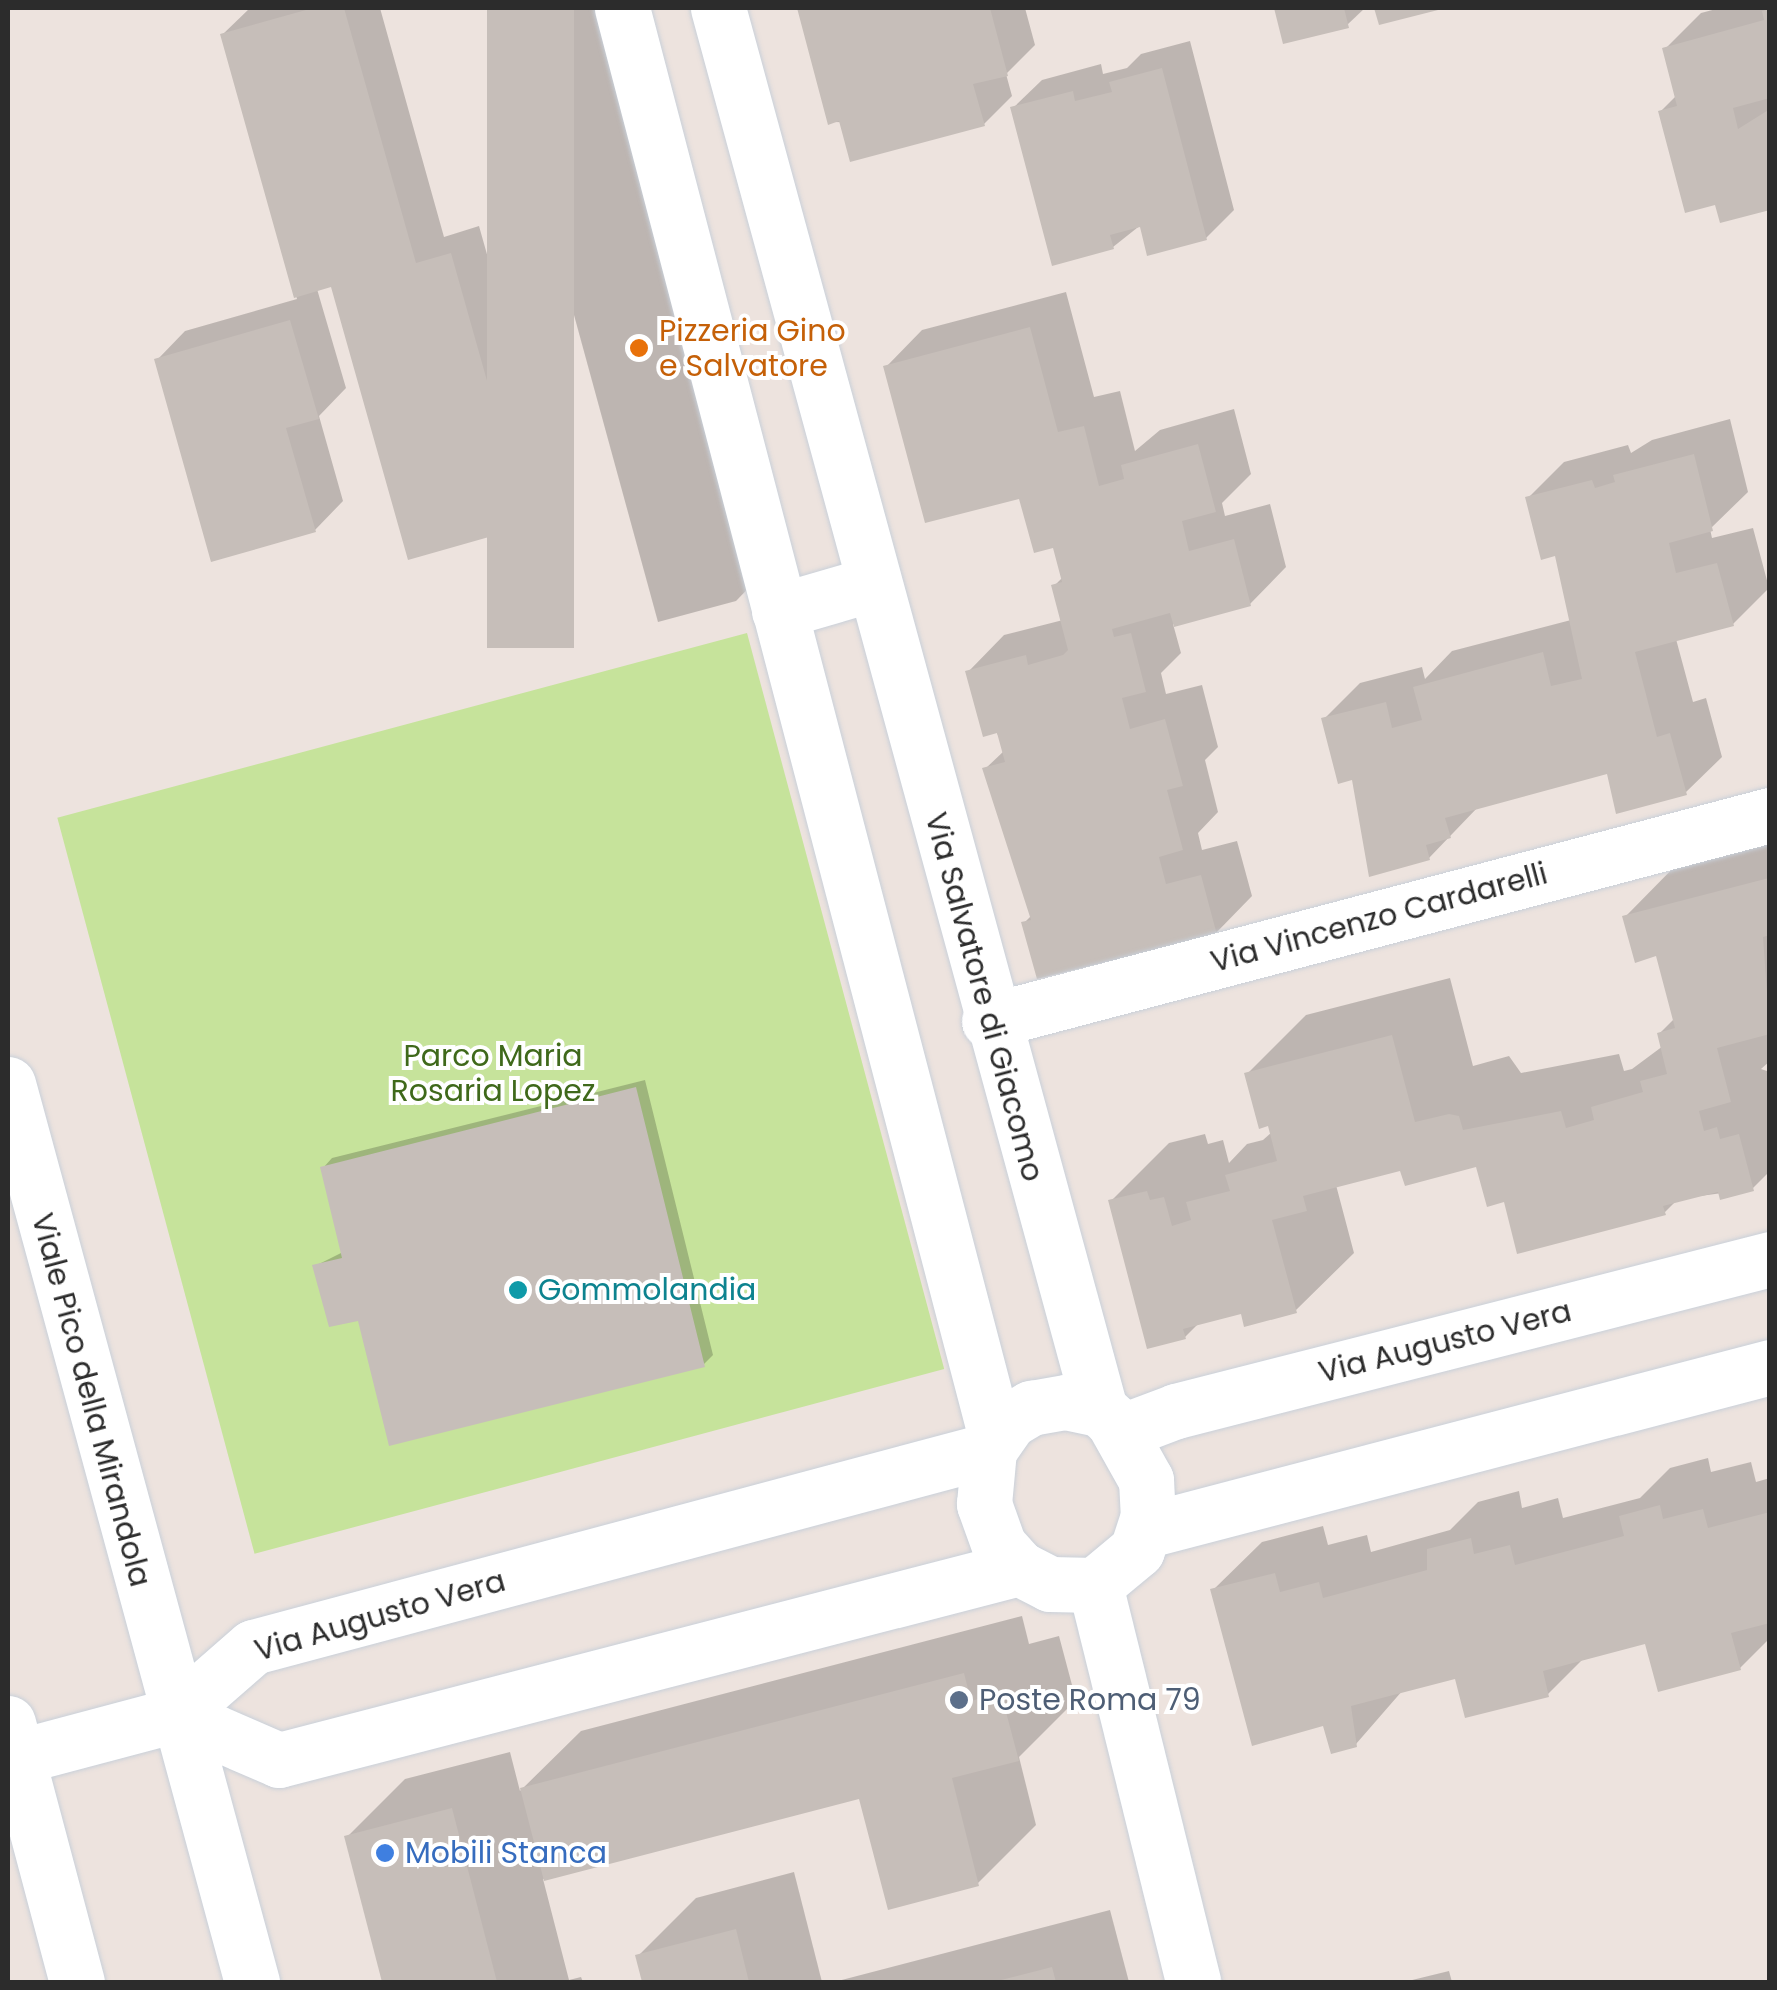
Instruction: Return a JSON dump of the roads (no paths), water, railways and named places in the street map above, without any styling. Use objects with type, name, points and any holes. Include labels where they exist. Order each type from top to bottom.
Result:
[{"type":"street","points":[[622,8],[993,1444]]},
{"type":"street","name":"Via Salvatore di Giacomo","points":[[718,8],[989,1021],[1111,1420]]},
{"type":"street","points":[[778,612],[872,584]]},
{"type":"street","name":"Via Vincenzo Cardarelli","points":[[989,1021],[1770,815]]},
{"type":"street","name":"Viale Pico della Mirandola","points":[[8,1084],[174,1715],[252,1982]]},
{"type":"street","name":"Via Augusto Vera","points":[[1111,1420],[1176,1411],[1770,1259]]},
{"type":"street","points":[[1144,1531],[1770,1367]]},
{"type":"street","points":[[1066,1402],[1111,1420],[1146,1480],[1144,1531],[1124,1566],[1095,1585],[1050,1584],[1019,1568],[987,1519],[982,1476],[993,1444],[1030,1408],[1066,1402]]},
{"type":"street","name":"Via Augusto Vera","points":[[174,1715],[253,1647],[993,1444]]},
{"type":"street","points":[[77,1982],[12,1739],[174,1715],[279,1760],[437,1724],[1019,1568]]},
{"type":"street","points":[[1095,1585],[1192,1982]]},
{"type":"place","name":"Pizzeria Gino e Salvatore","points":[[639,348]]},
{"type":"place","name":"Gommolandia","points":[[518,1290]]},
{"type":"place","name":"Poste Roma 79","points":[[959,1700]]},
{"type":"place","name":"Mobili Stanca","points":[[385,1853]]},
{"type":"park label","name":"Parco Maria Rosaria Lopez","points":[[493,1073]]}]
